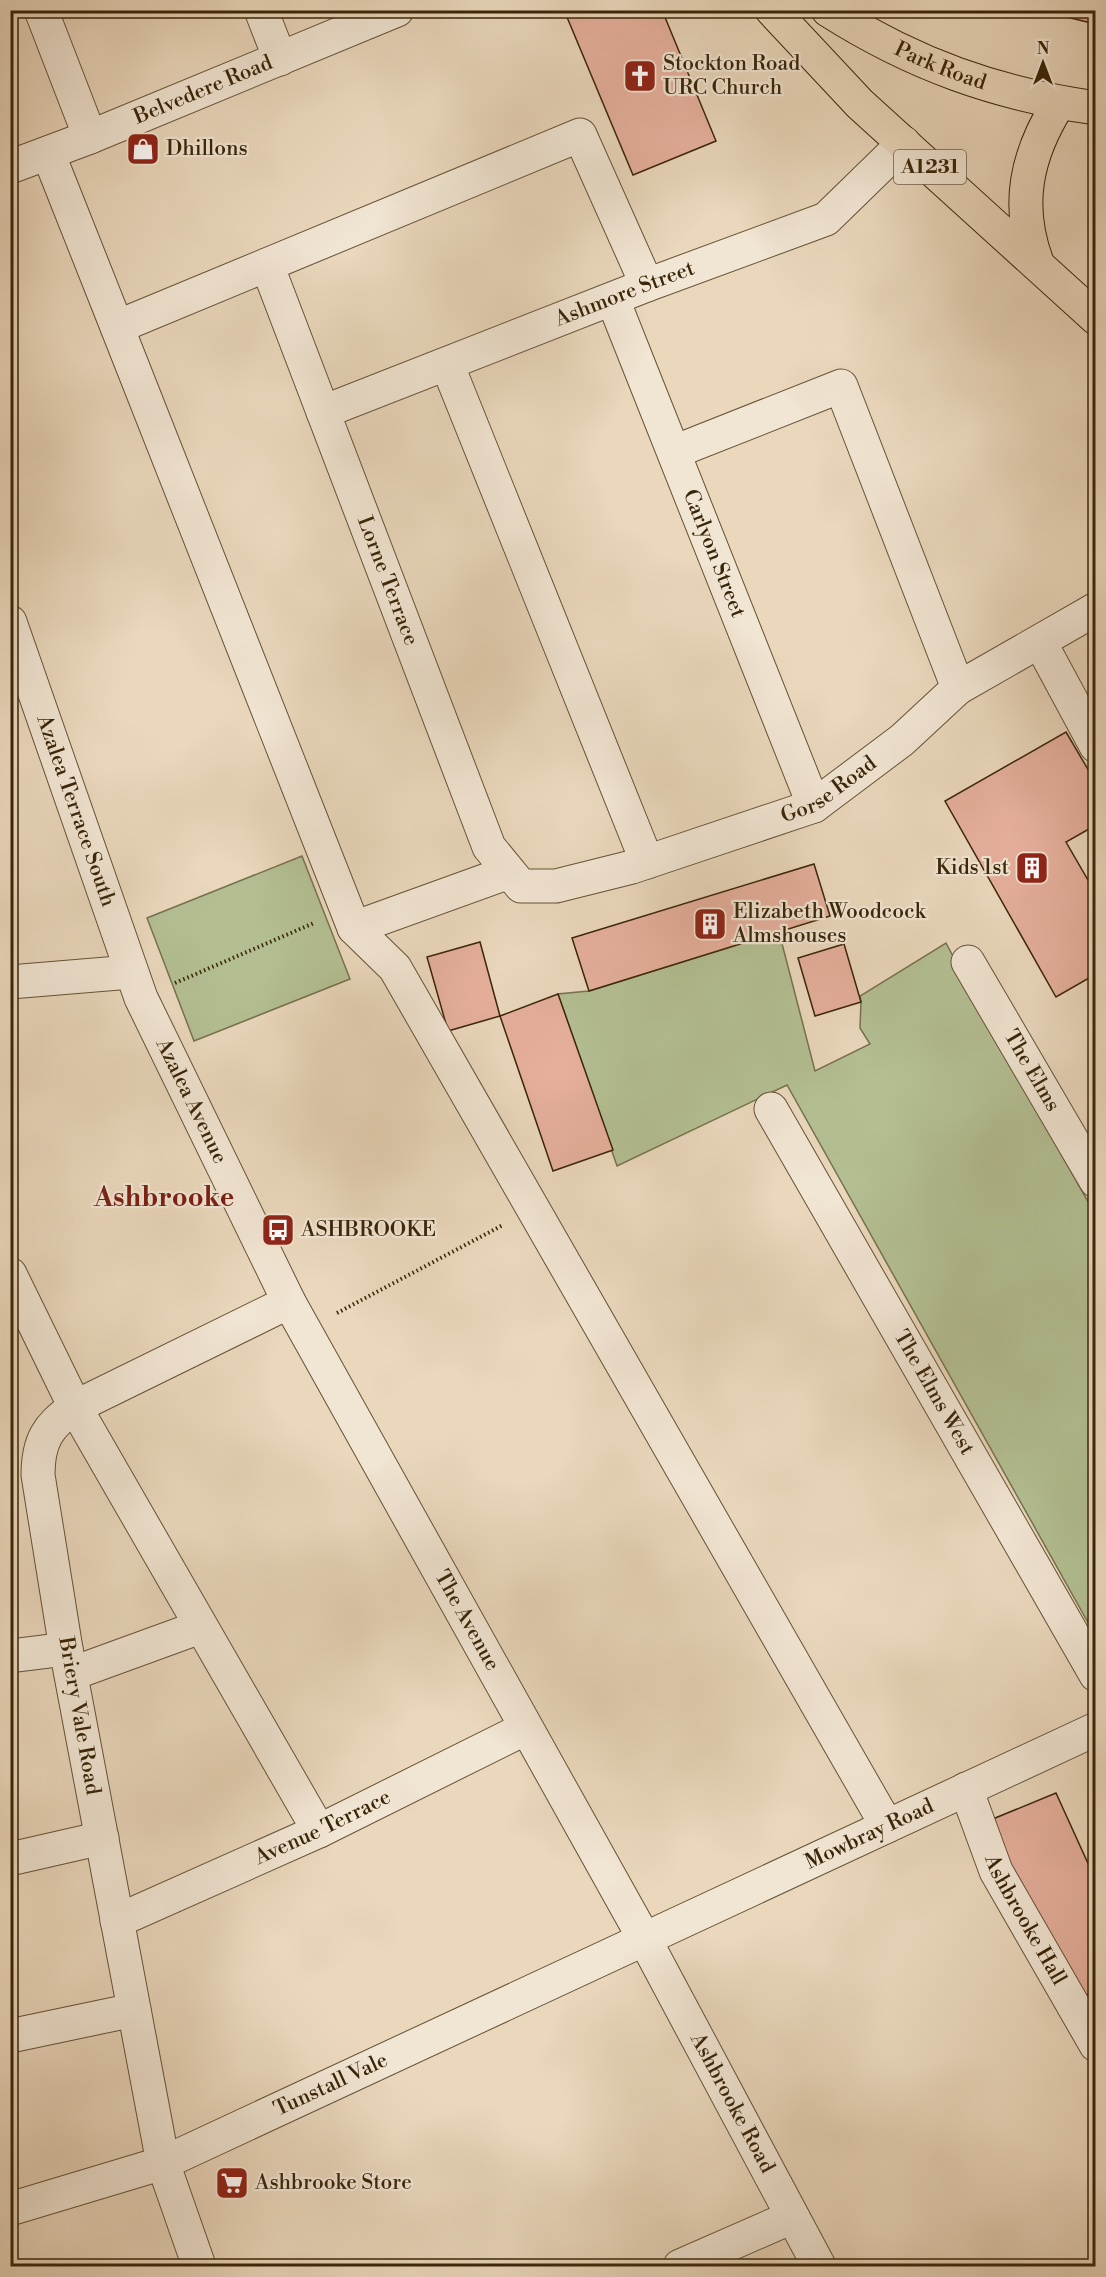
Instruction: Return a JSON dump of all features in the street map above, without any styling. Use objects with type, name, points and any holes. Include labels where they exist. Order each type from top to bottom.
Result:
[{"type":"highway","name":"A1231","points":[[772,10],[852,96],[1095,318]]},
{"type":"highway","name":"Park Road","points":[[828,10],[863,33],[900,52],[958,76],[1008,92],[1095,108]]},
{"type":"highway","name":"A1231","points":[[1038,265],[1029,242],[1025,213],[1027,183],[1038,141],[1059,103]]},
{"type":"street","points":[[41,10],[90,137]]},
{"type":"street","points":[[261,10],[280,58]]},
{"type":"street","name":"Belvedere Road","points":[[10,167],[90,137],[397,10]]},
{"type":"street","points":[[117,327],[580,135],[647,285]]},
{"type":"street","name":"Ashmore Street","points":[[323,412],[647,285],[826,219],[903,143]]},
{"type":"street","points":[[48,153],[350,919],[395,968],[887,1826]]},
{"type":"street","name":"Lorne Terrace","points":[[267,266],[489,847],[515,879]]},
{"type":"street","name":"Carlyon Street","points":[[613,300],[814,806]]},
{"type":"street","points":[[447,364],[646,862]]},
{"type":"street","points":[[674,452],[841,386],[958,688]]},
{"type":"street","name":"Gorse Road","points":[[350,919],[515,879],[556,886],[646,862],[814,806],[902,740],[958,688],[1095,609]]},
{"type":"street","name":"Azalea Terrace South","points":[[10,622],[136,985]]},
{"type":"street","points":[[1040,642],[1095,746]]},
{"type":"street","name":"The Elms","points":[[968,962],[1095,1181]]},
{"type":"street","points":[[10,982],[136,985]]},
{"type":"street","name":"Azalea Avenue","points":[[136,985],[289,1302]]},
{"type":"street","name":"The Elms West","points":[[771,1109],[1095,1675]]},
{"type":"street","points":[[10,1274],[75,1407],[319,1831]]},
{"type":"street","name":"The Avenue","points":[[289,1302],[645,1940]]},
{"type":"street","name":"Briery Vale Road","points":[[200,2266],[163,2163],[69,1662],[38,1474],[38,1457],[43,1440],[51,1426],[75,1407],[289,1302]]},
{"type":"street","points":[[10,1656],[69,1662],[200,1627]]},
{"type":"street","name":"Avenue Terrace","points":[[117,1920],[319,1831],[526,1728]]},
{"type":"street","name":"Mowbray Road","points":[[645,1940],[1095,1729]]},
{"type":"street","name":"Ashbrooke Hall","points":[[966,1789],[996,1871],[1095,2045]]},
{"type":"street","points":[[10,1859],[102,1838]]},
{"type":"street","name":"Tunstall Vale","points":[[10,2209],[163,2163],[645,1940]]},
{"type":"street","name":"Ashbrooke Road","points":[[645,1940],[819,2266]]},
{"type":"street","points":[[10,2036],[134,2010]]},
{"type":"street","points":[[680,2266],[792,2217]]},
{"type":"path","points":[[136,985],[350,919]]},
{"type":"path","points":[[304,1330],[533,1209]]},
{"type":"green space","points":[[302,856],[350,979],[194,1041],[147,918]]},
{"type":"green space","points":[[779,932],[815,1071],[870,1044],[860,1028],[860,996],[946,943],[1009,1062],[1095,1214],[1095,1635],[787,1085],[617,1166],[558,994],[589,991]]},
{"type":"building","name":"Stockton Road URC Church","points":[[564,10],[662,10],[716,141],[633,175]]},
{"type":"building","points":[[1038,10],[1096,10],[1096,24],[1083,21]]},
{"type":"building","name":"Kids 1st","points":[[1066,732],[1096,783],[1096,825],[1066,842],[1096,894],[1096,974],[1056,997],[945,801]]},
{"type":"building","name":"Elizabeth Woodcock Almshouses","points":[[814,864],[830,916],[589,991],[572,938]]},
{"type":"building","points":[[480,942],[500,1016],[448,1031],[427,957]]},
{"type":"building","name":"Elizabeth Woodcock Almshouses","points":[[844,944],[861,1002],[815,1016],[798,958]]},
{"type":"building","points":[[558,994],[613,1150],[553,1171],[500,1016]]},
{"type":"building","points":[[1056,1793],[1096,1881],[1096,1991],[1077,1999],[988,1821]]},
{"type":"place","name":"Stockton Road URC Church","points":[[640,76]]},
{"type":"place","name":"Dhillons","points":[[143,149]]},
{"type":"place","name":"Kids 1st","points":[[1032,868]]},
{"type":"place","name":"Elizabeth Woodcock Almshouses","points":[[710,924]]},
{"type":"place","name":"ASHBROOKE","points":[[278,1230]]},
{"type":"place","name":"Ashbrooke Store","points":[[232,2183]]},
{"type":"district","name":"Ashbrooke","points":[[164,1198]]}]
